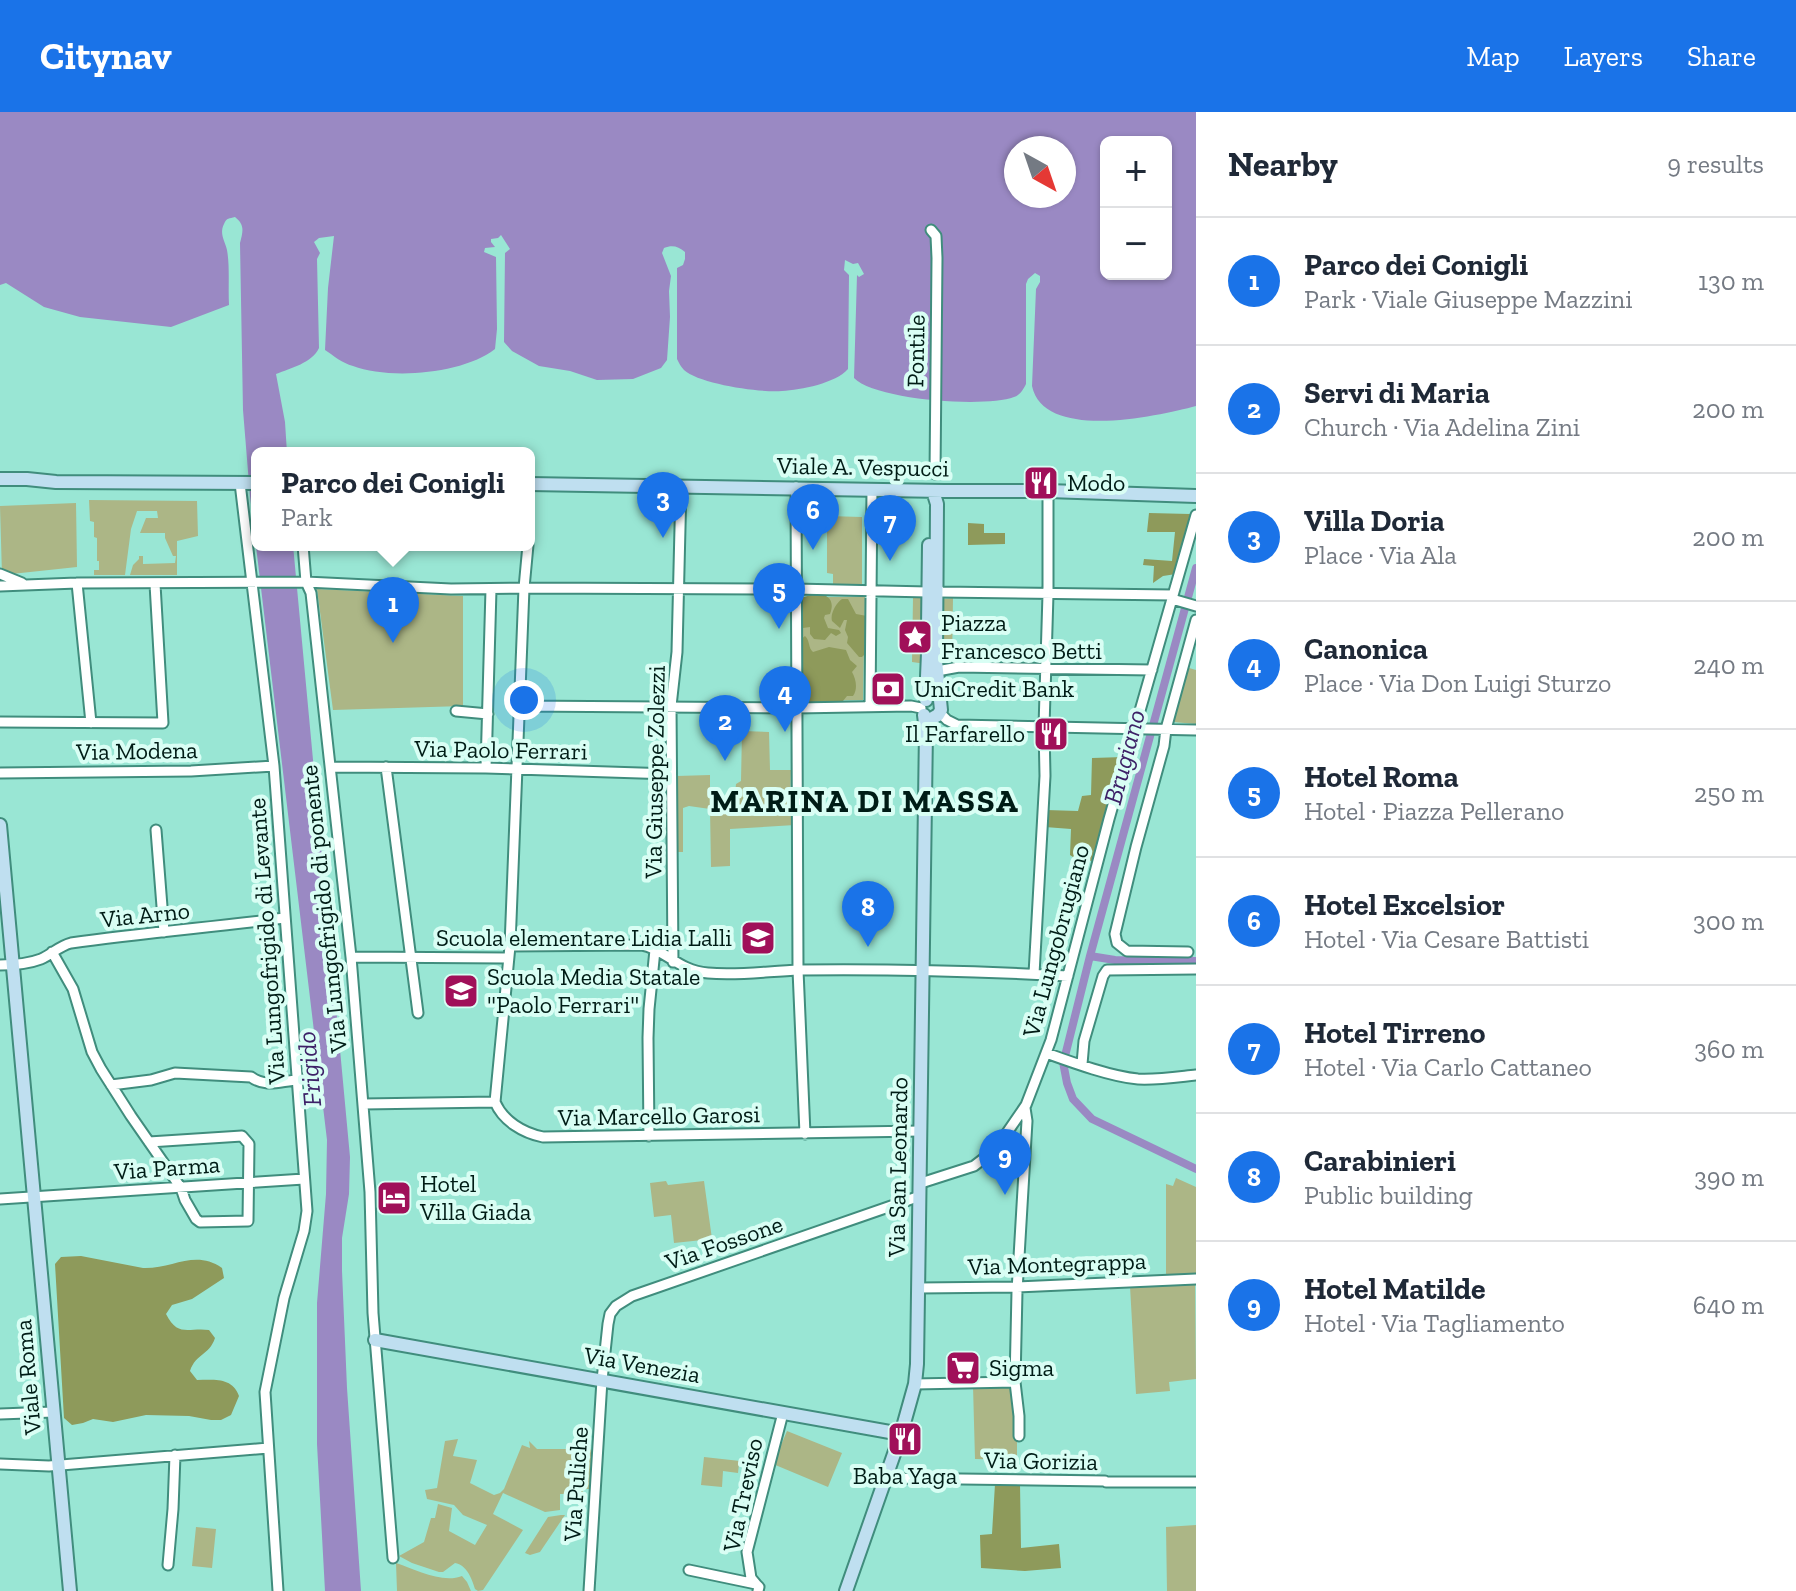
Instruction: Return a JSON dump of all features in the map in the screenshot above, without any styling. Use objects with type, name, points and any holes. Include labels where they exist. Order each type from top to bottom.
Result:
[{"type":"main road","points":[[0,479],[248,483]]},
{"type":"main road","points":[[0,490],[56,482]]},
{"type":"main road","name":"Viale A. Vespucci","points":[[535,484],[1196,496]]},
{"type":"main road","points":[[930,710],[937,671],[930,503],[933,491]]},
{"type":"main road","points":[[930,710],[932,590]]},
{"type":"main road","name":"Via San Leonardo","points":[[846,1591],[901,1434],[915,1384],[926,731],[930,710]]},
{"type":"main road","name":"Viale Roma","points":[[0,825],[6,965],[34,1197],[70,1591]]},
{"type":"main road","name":"Via Venezia","points":[[375,1340],[901,1434]]},
{"type":"street","name":"Pontile","points":[[931,230],[936,236],[937,258],[935,474]]},
{"type":"street","name":"Via Lungofrigido di Levante","points":[[248,483],[251,521]]},
{"type":"street","name":"Via Giuseppe Zolezzi","points":[[673,962],[671,706],[677,652],[681,486]]},
{"type":"street","points":[[796,487],[798,970],[805,1134]]},
{"type":"street","points":[[870,706],[872,489]]},
{"type":"street","points":[[1034,974],[1045,776],[1048,491]]},
{"type":"street","name":"Via Lungobrugiano","points":[[920,1189],[974,1166],[987,1156],[1025,1108],[1049,1054],[1109,819],[1138,729],[1196,515]]},
{"type":"street","name":"Via Lungofrigido di Levante","points":[[253,551],[274,766],[307,1211],[284,1298],[265,1392],[278,1591]]},
{"type":"street","name":"Via Lungofrigido di ponente","points":[[303,551],[302,582],[311,593],[351,957],[372,1232],[375,1340],[393,1558]]},
{"type":"street","points":[[363,1104],[495,1102],[510,946],[527,551]]},
{"type":"street","points":[[0,574],[33,585]]},
{"type":"street","points":[[0,586],[302,582],[451,589],[679,586],[932,590],[1173,598],[1196,606]]},
{"type":"street","points":[[77,583],[91,723]]},
{"type":"street","points":[[0,722],[163,723],[155,584]]},
{"type":"street","points":[[486,768],[491,589]]},
{"type":"street","points":[[1188,952],[1127,951],[1117,943],[1115,934],[1164,746],[1165,729],[1196,620]]},
{"type":"street","points":[[937,671],[959,667],[1152,670]]},
{"type":"street","points":[[520,706],[911,706],[930,710],[957,725],[1196,730]]},
{"type":"street","points":[[456,711],[488,714]]},
{"type":"street","name":"Via Modena","points":[[0,773],[191,771],[274,766]]},
{"type":"street","name":"Via Paolo Ferrari","points":[[331,767],[671,774]]},
{"type":"street","points":[[386,767],[418,1013]]},
{"type":"street","points":[[156,830],[164,932]]},
{"type":"street","name":"Via Arno","points":[[6,965],[41,959],[62,945],[71,943],[285,918]]},
{"type":"street","points":[[510,946],[651,946],[692,971],[709,973],[923,971],[1068,976]]},
{"type":"street","points":[[649,1136],[648,1038],[655,950]]},
{"type":"street","points":[[52,952],[73,989],[92,1052],[111,1085],[149,1142],[181,1188],[196,1219],[200,1222],[248,1221],[249,1144],[242,1136],[149,1142]]},
{"type":"street","points":[[351,957],[508,958]]},
{"type":"street","points":[[1078,1063],[1107,970],[1196,969]]},
{"type":"street","points":[[1049,1054],[1135,1079],[1196,1075]]},
{"type":"street","points":[[111,1085],[151,1080],[175,1073],[251,1077],[260,1084],[298,1080]]},
{"type":"street","name":"Via Marcello Garosi","points":[[495,1102],[502,1115],[524,1131],[537,1136],[566,1138],[921,1131]]},
{"type":"street","points":[[1019,1436],[1015,1382],[1027,1121],[1025,1108]]},
{"type":"street","name":"Via Parma","points":[[0,1199],[304,1179]]},
{"type":"street","name":"Via Fossone","points":[[602,1380],[610,1314],[623,1300],[920,1189]]},
{"type":"street","name":"Via Montegrappa","points":[[919,1288],[1196,1279]]},
{"type":"street","name":"Via Puliche","points":[[589,1591],[602,1380]]},
{"type":"street","points":[[915,1384],[1015,1382]]},
{"type":"street","points":[[0,1414],[53,1412]]},
{"type":"street","name":"Via Treviso","points":[[757,1588],[751,1578],[747,1552],[783,1413]]},
{"type":"street","points":[[0,1464],[58,1465],[268,1448]]},
{"type":"street","points":[[168,1565],[175,1455]]},
{"type":"street","name":"Via Gorizia","points":[[885,1478],[1196,1482]]},
{"type":"street","name":"Via Treviso","points":[[689,1570],[757,1588]]},
{"type":"green space","points":[[89,500],[197,501],[198,536],[177,541],[177,575],[130,575],[139,556],[143,556],[143,564],[175,563],[176,556],[173,556],[165,533],[140,533],[146,518],[158,518],[157,511],[137,511],[131,529],[125,575],[94,575],[94,570],[99,570],[99,561],[94,522],[90,521]]},
{"type":"green space","points":[[76,503],[77,567],[2,575],[0,506]]},
{"type":"green space","points":[[1149,513],[1190,514],[1176,574],[1163,576],[1153,583],[1154,566],[1143,565],[1144,559],[1172,561],[1175,532],[1147,532]]},
{"type":"green space","points":[[827,516],[862,517],[862,584],[833,584],[833,574],[827,573]]},
{"type":"green space","points":[[968,523],[984,524],[984,533],[1005,533],[1005,544],[968,545]]},
{"type":"green space","points":[[317,589],[463,596],[463,706],[333,710]]},
{"type":"green space","points":[[817,593],[825,595],[831,602],[830,614],[824,618],[828,628],[841,633],[836,636],[831,633],[825,640],[814,639],[810,627],[803,628],[798,617],[801,598]]},
{"type":"green space","points":[[803,597],[865,597],[863,700],[802,701]]},
{"type":"green space","points":[[913,598],[924,598],[926,664],[912,662]]},
{"type":"green space","points":[[953,598],[952,665],[941,664],[943,599]]},
{"type":"green space","points":[[842,599],[848,599],[856,614],[867,616],[866,653],[862,657],[847,643],[847,620],[840,628],[832,621],[834,609]]},
{"type":"green space","points":[[805,636],[813,652],[829,647],[846,650],[857,666],[852,672],[856,684],[853,696],[835,701],[827,707],[811,707],[809,701],[799,694],[799,641]]},
{"type":"green space","points":[[1189,668],[1196,670],[1196,724],[1173,722]]},
{"type":"green space","points":[[742,731],[769,732],[770,770],[791,770],[790,805],[794,807],[795,825],[730,829],[730,866],[711,867],[710,809],[683,808],[683,852],[675,852],[677,776],[710,775],[710,798],[735,795],[736,784],[741,781]]},
{"type":"green space","points":[[1124,757],[1096,861],[1073,860],[1070,855],[1071,829],[1045,827],[1046,810],[1078,811],[1082,796],[1091,795],[1092,758]]},
{"type":"green space","points":[[1176,1178],[1196,1187],[1196,1276],[1166,1278],[1166,1184],[1173,1186]]},
{"type":"green space","points":[[666,1181],[668,1185],[704,1181],[712,1239],[674,1243],[671,1215],[654,1217],[650,1183]]},
{"type":"green space","points":[[81,1256],[143,1268],[202,1260],[222,1268],[224,1278],[192,1299],[172,1305],[166,1314],[180,1329],[209,1330],[215,1338],[190,1371],[197,1380],[222,1381],[232,1385],[239,1396],[231,1415],[221,1420],[211,1420],[146,1415],[113,1422],[93,1419],[72,1425],[64,1418],[55,1264],[61,1257]]},
{"type":"green space","points":[[1195,1283],[1196,1379],[1169,1382],[1170,1391],[1136,1394],[1130,1286]]},
{"type":"green space","points":[[1013,1385],[1017,1460],[975,1459],[973,1386]]},
{"type":"green space","points":[[787,1431],[842,1453],[828,1487],[773,1464]]},
{"type":"green space","points":[[458,1439],[453,1456],[477,1460],[470,1483],[494,1495],[504,1489],[522,1445],[530,1448],[529,1441],[537,1449],[590,1449],[593,1452],[591,1489],[583,1489],[583,1499],[568,1499],[568,1494],[560,1494],[560,1510],[545,1512],[503,1493],[493,1514],[523,1530],[483,1590],[478,1591],[459,1564],[455,1563],[439,1572],[399,1556],[424,1542],[438,1504],[452,1508],[449,1531],[475,1545],[487,1525],[463,1515],[454,1505],[427,1499],[425,1490],[437,1488],[445,1441]]},
{"type":"green space","points":[[704,1457],[749,1462],[749,1466],[739,1464],[738,1473],[723,1471],[722,1487],[701,1485]]},
{"type":"green space","points":[[995,1484],[1020,1484],[1021,1548],[1059,1544],[1061,1568],[1025,1571],[981,1568],[980,1535],[992,1534]]},
{"type":"green space","points":[[565,1515],[540,1552],[525,1553],[548,1517]]},
{"type":"green space","points":[[1196,1525],[1196,1591],[1167,1591],[1166,1527]]},
{"type":"green space","points":[[196,1527],[216,1529],[212,1568],[192,1566]]},
{"type":"green space","points":[[396,1563],[437,1577],[462,1576],[471,1591],[397,1591]]},
{"type":"shaded area","points":[[0,112],[1196,112],[1196,406],[1156,415],[1104,421],[1079,420],[1057,414],[1041,403],[1032,386],[1036,289],[1040,282],[1040,276],[1035,273],[1026,284],[1026,384],[1020,394],[1000,400],[956,402],[906,397],[866,386],[854,378],[857,275],[864,274],[858,263],[845,260],[844,270],[849,275],[848,369],[842,374],[808,387],[772,391],[716,383],[692,375],[684,370],[677,359],[677,268],[683,265],[685,252],[672,246],[664,248],[662,253],[671,276],[667,360],[661,368],[633,379],[597,380],[570,371],[539,366],[512,351],[504,342],[505,253],[510,249],[501,235],[491,239],[495,247],[485,248],[484,252],[496,257],[495,349],[465,364],[446,369],[406,373],[368,370],[345,363],[325,350],[334,236],[314,242],[320,253],[317,259],[319,348],[306,361],[276,374],[287,447],[251,447],[251,504],[243,410],[242,226],[235,217],[227,219],[222,234],[228,257],[229,305],[171,327],[80,317],[44,307],[6,283],[0,285]]},
{"type":"shaded area","points":[[257,551],[294,551],[350,1157],[342,1271],[361,1591],[325,1591],[317,1444],[317,1303],[327,1140]]},
{"type":"waterway","name":"Brugiano","points":[[1065,1056],[1196,568]]},
{"type":"waterway","name":"Brugiano","points":[[1090,956],[1115,960],[1196,961]]},
{"type":"waterway","name":"Brugiano","points":[[1063,1062],[1073,1099],[1092,1119],[1196,1169]]},
{"type":"place","name":"Modo","points":[[1041,483]]},
{"type":"place","name":"Villa Doria","points":[[663,538]]},
{"type":"place","name":"Hotel Excelsior","points":[[813,550]]},
{"type":"place","name":"Hotel Tirreno","points":[[890,561]]},
{"type":"place","name":"Hotel Roma","points":[[779,629]]},
{"type":"place","name":"Piazza Francesco Betti","points":[[915,637]]},
{"type":"place","name":"Parco dei Conigli","points":[[393,643]]},
{"type":"place","name":"UniCredit Bank","points":[[888,689]]},
{"type":"place","name":"Canonica","points":[[785,732]]},
{"type":"place","name":"Il Farfarello","points":[[1051,734]]},
{"type":"place","name":"Servi di Maria","points":[[725,761]]},
{"type":"place","name":"Scuola elementare Lidia Lalli","points":[[758,938]]},
{"type":"place","name":"Carabinieri","points":[[868,947]]},
{"type":"place","name":"Scuola Media Statale \"Paolo Ferrari\"","points":[[461,991]]},
{"type":"place","name":"Hotel Matilde","points":[[1005,1195]]},
{"type":"place","name":"Hotel Villa Giada","points":[[394,1198]]},
{"type":"place","name":"Sigma","points":[[963,1368]]},
{"type":"place","name":"Baba Yaga","points":[[905,1439]]},
{"type":"district","name":"MARINA DI MASSA","points":[[865,801]]},
{"type":"water label","name":"Frigido","points":[[309,1069]]}]
